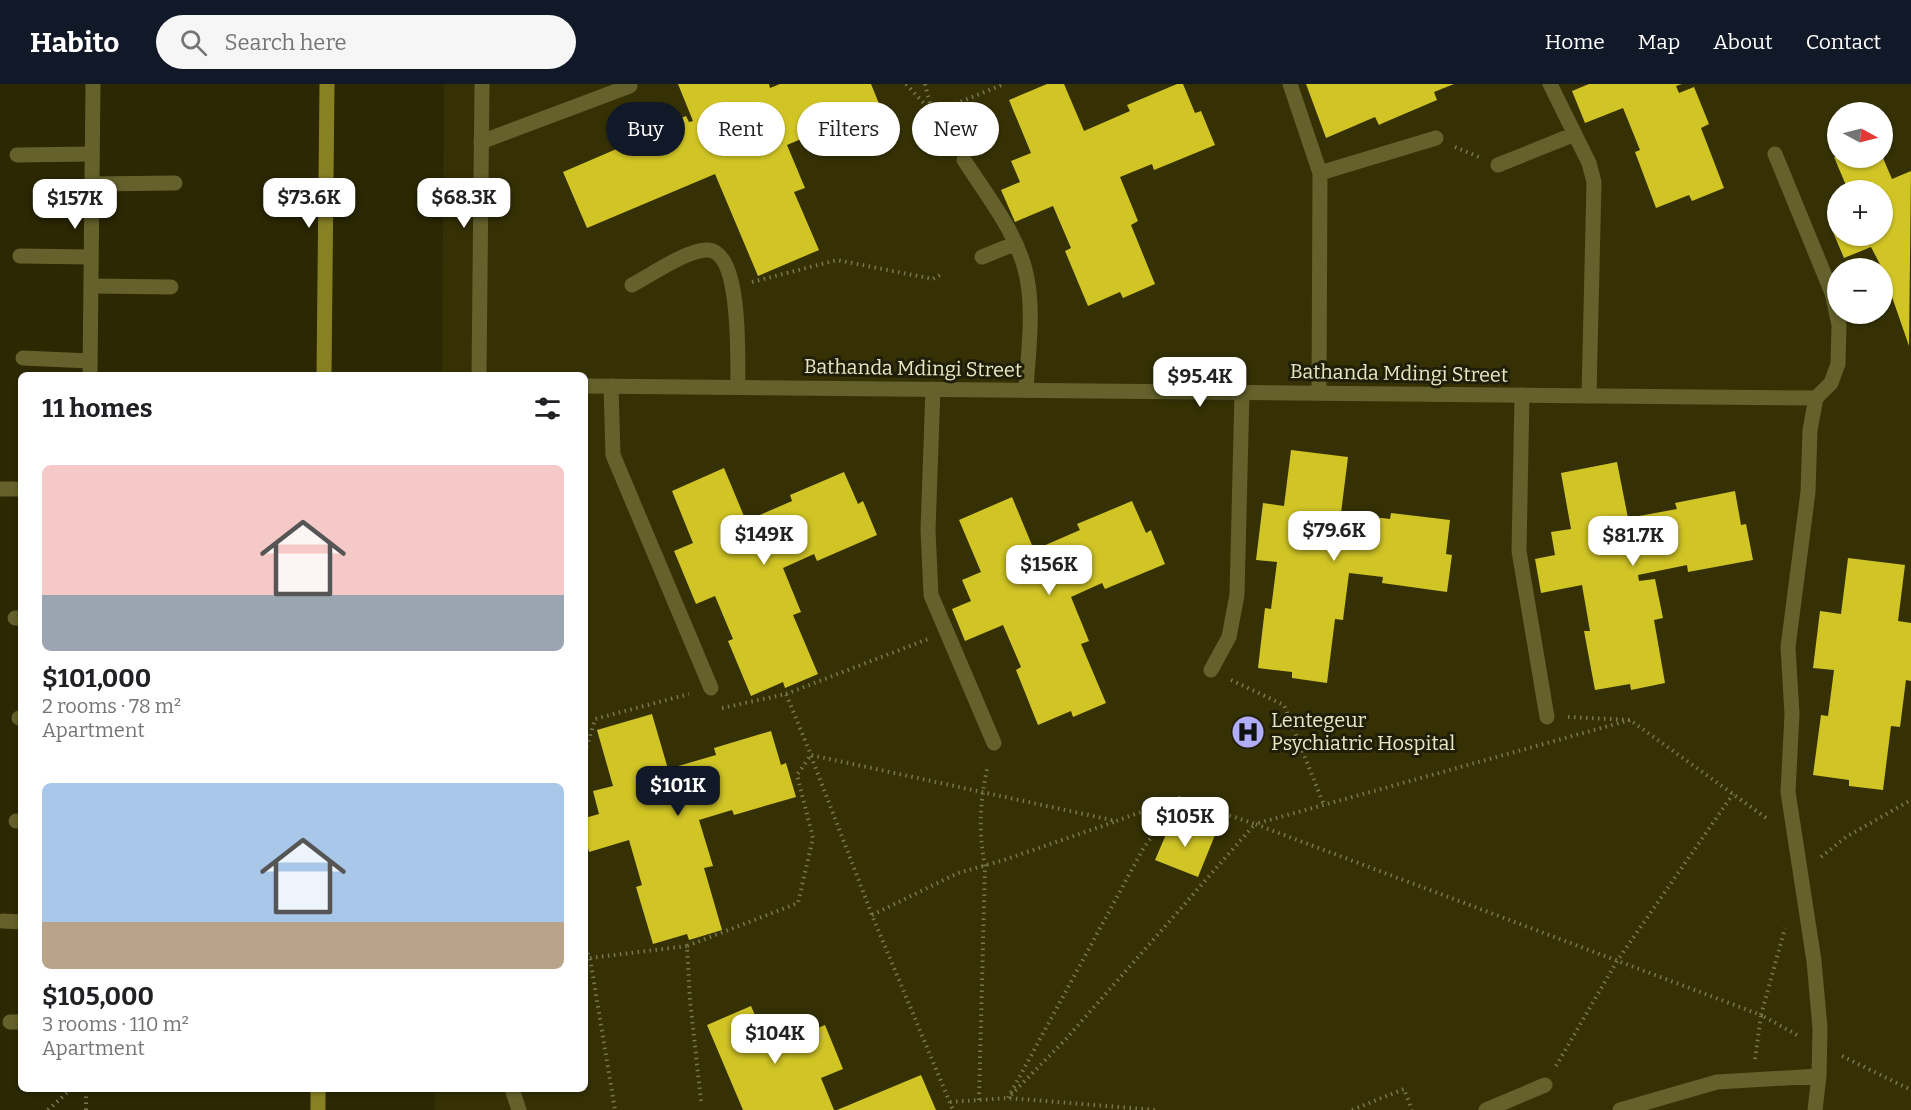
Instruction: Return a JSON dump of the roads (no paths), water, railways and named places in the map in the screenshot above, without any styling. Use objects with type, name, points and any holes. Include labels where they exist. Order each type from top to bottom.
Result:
[{"type":"main road","points":[[324,372],[327,84]]},
{"type":"main road","points":[[318,1092],[318,1110]]},
{"type":"street","points":[[23,358],[90,368],[93,84]]},
{"type":"street","points":[[479,372],[482,84]]},
{"type":"street","points":[[1290,84],[1320,173],[1319,393]]},
{"type":"street","points":[[1550,84],[1589,163],[1595,203],[1589,396]]},
{"type":"street","points":[[481,142],[630,86]]},
{"type":"street","points":[[1498,165],[1575,134]]},
{"type":"street","points":[[1320,173],[1436,138]]},
{"type":"street","points":[[17,155],[93,154]]},
{"type":"street","points":[[1775,154],[1832,293],[1839,325],[1836,373],[1824,392],[1816,398],[1810,430],[1808,492],[1788,647],[1792,714],[1788,792],[1802,872],[1820,1028],[1819,1076],[1815,1110]]},
{"type":"street","points":[[964,160],[1014,244],[1027,278],[1030,301],[1026,390]]},
{"type":"street","points":[[92,184],[175,183]]},
{"type":"street","points":[[982,257],[1014,244]]},
{"type":"street","points":[[632,285],[693,253],[709,250],[719,255],[727,266],[734,287],[738,387]]},
{"type":"street","points":[[20,256],[91,256]]},
{"type":"street","points":[[92,286],[171,287]]},
{"type":"street","name":"Bathanda Mdingi Street","points":[[588,386],[1816,398]]},
{"type":"street","points":[[611,386],[613,454],[616,466],[711,688]]},
{"type":"street","points":[[933,389],[929,567],[931,595],[994,744]]},
{"type":"street","points":[[1211,670],[1229,637],[1237,595],[1242,392]]},
{"type":"street","points":[[1522,395],[1520,551],[1547,717]]},
{"type":"street","points":[[0,489],[18,489]]},
{"type":"street","points":[[3,921],[18,922]]},
{"type":"street","points":[[1620,1110],[1717,1082],[1819,1076]]},
{"type":"street","points":[[1486,1110],[1545,1085]]},
{"type":"street","points":[[513,1092],[519,1110]]},
{"type":"place","name":"Lentegeur Psychiatric Hospital","points":[[1248,732]]}]
